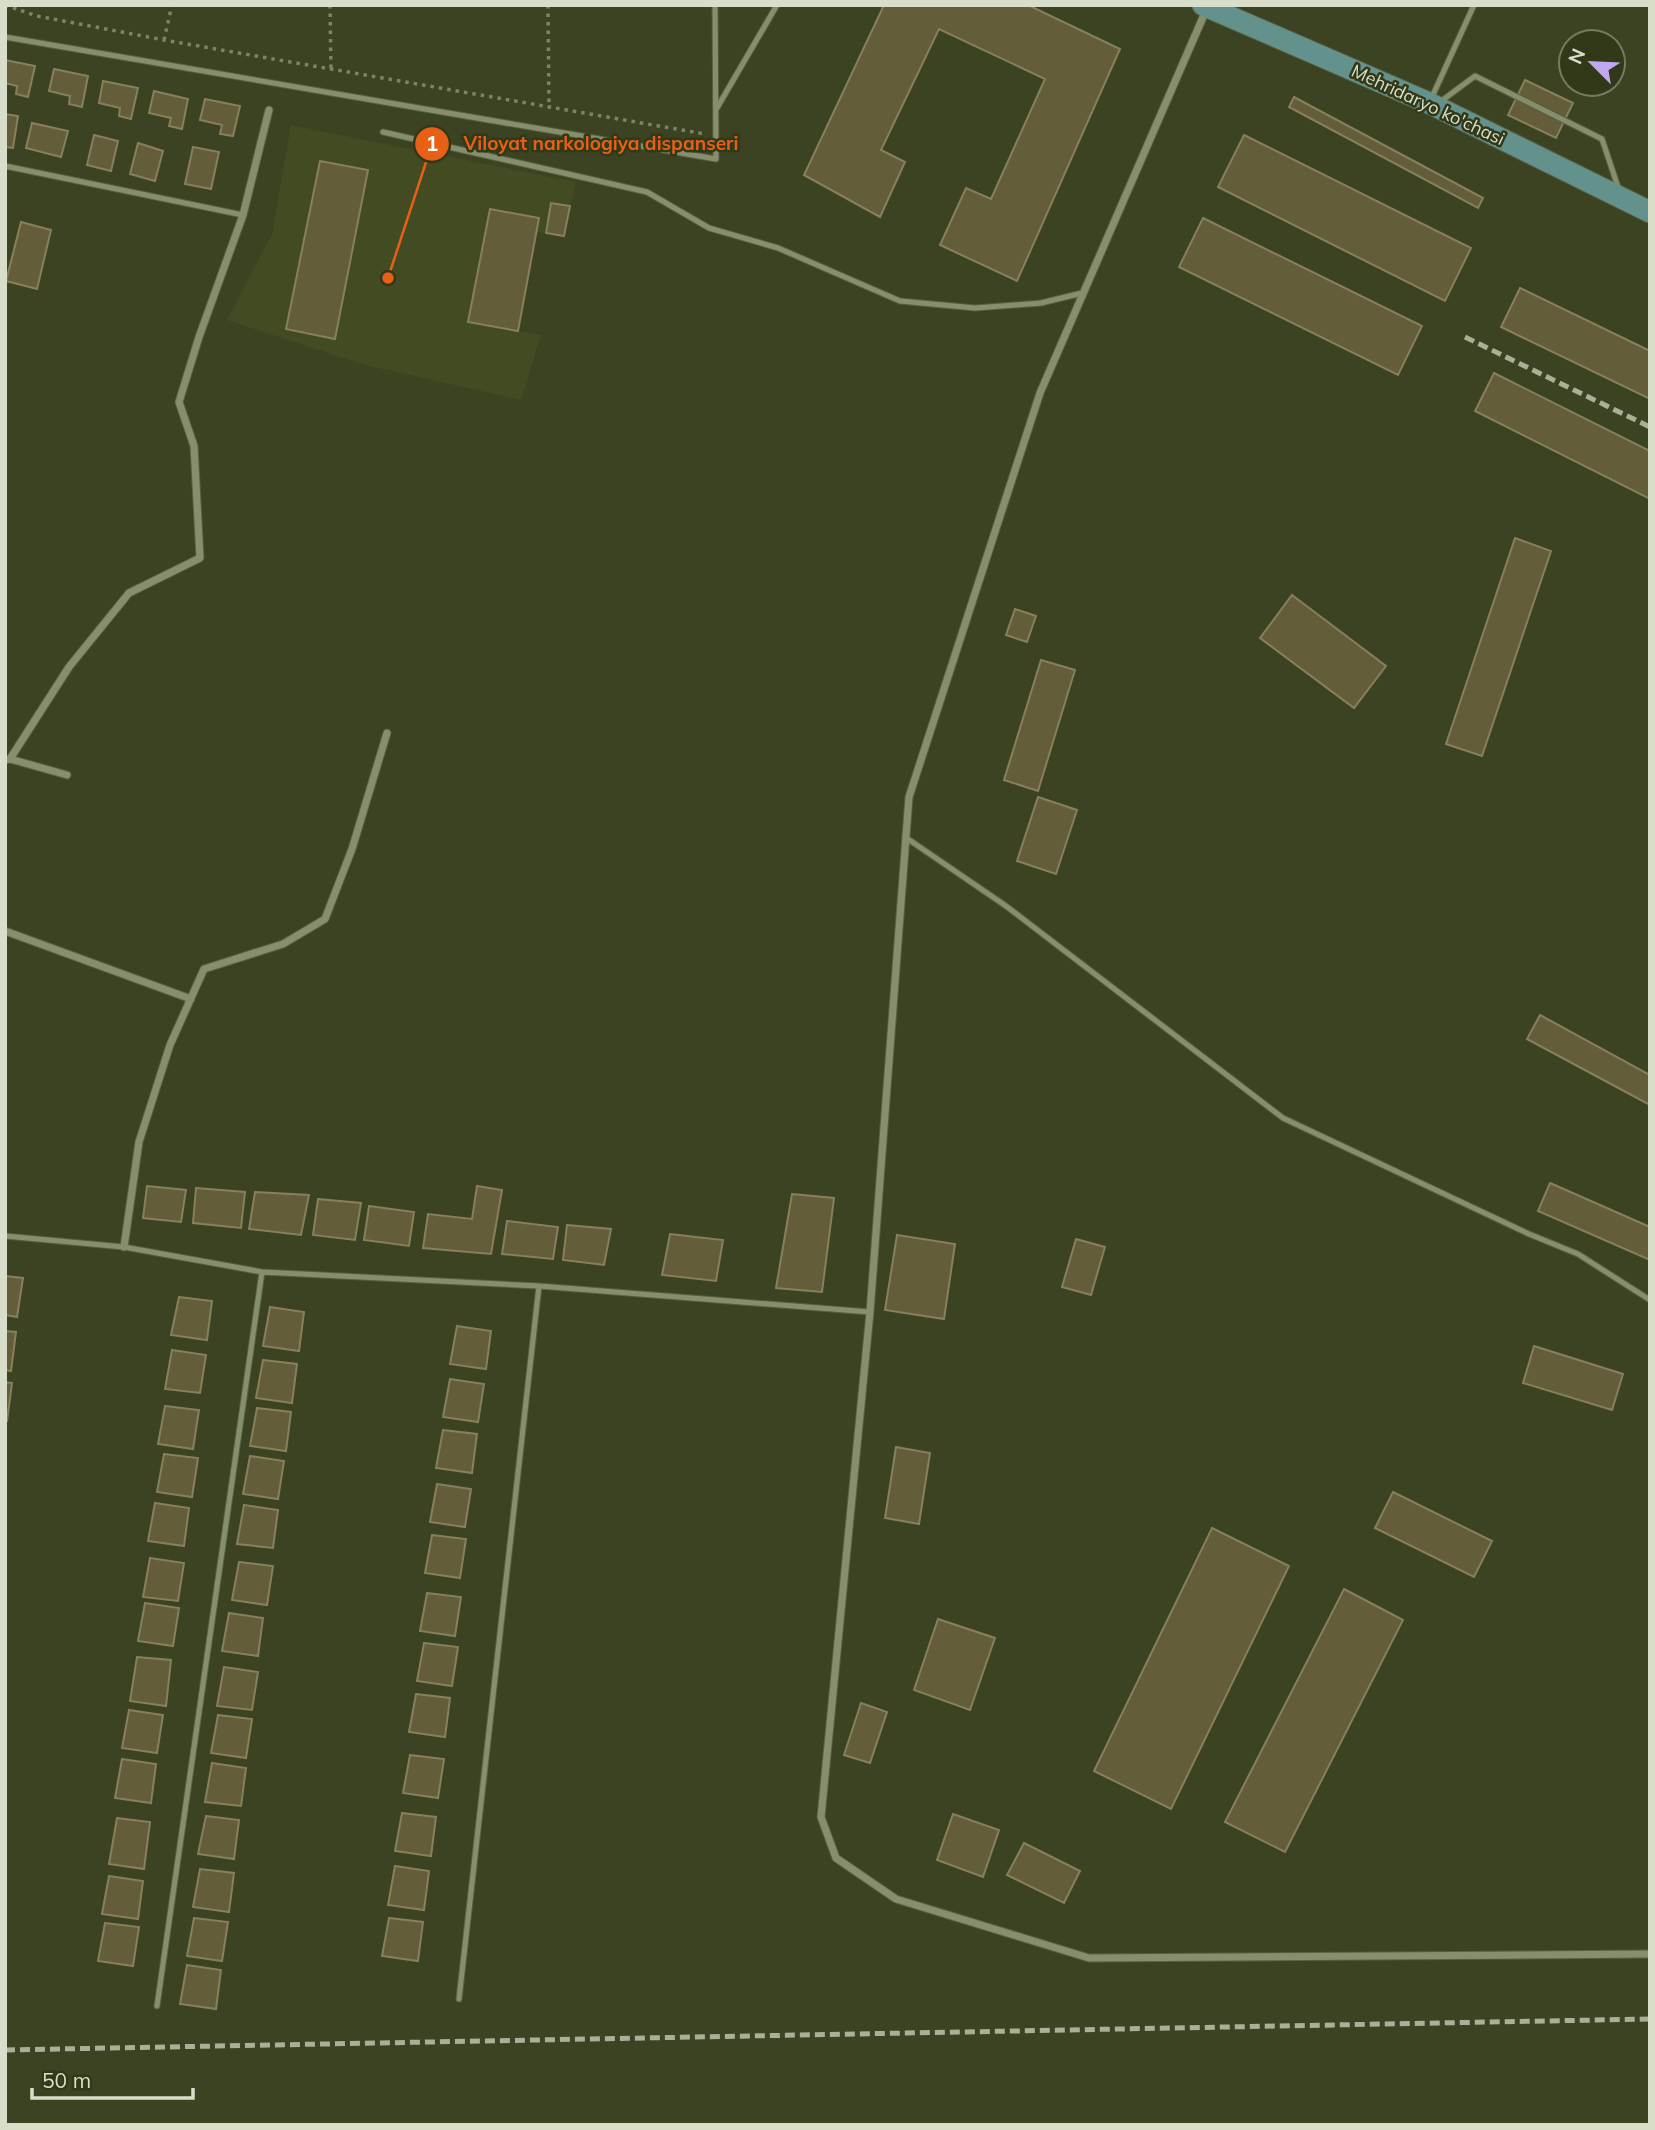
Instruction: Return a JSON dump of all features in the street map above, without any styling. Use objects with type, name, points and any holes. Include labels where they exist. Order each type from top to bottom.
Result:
[{"type":"main road","name":"Мehridaryo ko'chasi","points":[[1205,6],[1432,105],[1650,212]]},
{"type":"street","points":[[1205,6],[1040,393],[909,797],[870,1312],[821,1817],[836,1858],[896,1899],[1089,1958],[1650,1954]]},
{"type":"street","points":[[67,775],[8,760],[69,667],[129,593],[200,558],[194,446],[179,402],[199,337],[243,215],[269,110]]},
{"type":"street","points":[[124,1247],[139,1142],[170,1045],[204,969],[283,944],[325,919],[352,849],[387,733]]},
{"type":"street","points":[[5,931],[191,999]]},
{"type":"lane","points":[[5,37],[716,159],[715,5]]},
{"type":"lane","points":[[715,111],[777,5]]},
{"type":"lane","points":[[1432,105],[1474,5]]},
{"type":"lane","points":[[1432,105],[1475,76],[1602,139],[1622,199]]},
{"type":"lane","points":[[383,132],[647,191],[709,228],[778,248],[900,301],[975,308],[1041,303],[1082,293]]},
{"type":"lane","points":[[5,166],[243,215]]},
{"type":"lane","points":[[905,837],[1006,906],[1283,1118],[1529,1234],[1578,1254],[1650,1300]]},
{"type":"lane","points":[[5,1236],[124,1247],[262,1272],[539,1286],[870,1312]]},
{"type":"lane","points":[[157,2006],[262,1272]]},
{"type":"lane","points":[[459,1999],[539,1286]]},
{"type":"path","points":[[5,5],[37,16],[164,40],[716,136]]},
{"type":"path","points":[[164,40],[172,5]]},
{"type":"path","points":[[323,5],[359,5]]},
{"type":"path","points":[[548,5],[549,108]]},
{"type":"path","points":[[330,6],[331,69]]},
{"type":"shaded area","points":[[291,125],[576,182],[564,236],[536,232],[518,331],[541,335],[521,400],[365,365],[227,320],[272,234]]},
{"type":"building","points":[[884,5],[1028,5],[1120,49],[1017,281],[940,245],[966,188],[991,199],[1045,79],[939,29],[881,150],[905,162],[880,217],[804,175]]},
{"type":"building","points":[[5,60],[35,66],[28,97],[16,94],[17,86],[5,83]]},
{"type":"building","points":[[54,69],[88,76],[82,107],[69,104],[70,96],[49,91]]},
{"type":"building","points":[[1525,80],[1557,95],[1557,98],[1573,103],[1556,138],[1508,115]]},
{"type":"building","points":[[103,81],[138,88],[131,119],[119,116],[120,108],[99,103]]},
{"type":"building","points":[[154,91],[188,99],[182,129],[169,126],[171,118],[149,113]]},
{"type":"building","points":[[1294,97],[1483,198],[1478,208],[1289,107]]},
{"type":"building","points":[[205,99],[240,106],[233,136],[220,134],[222,125],[200,120]]},
{"type":"building","points":[[5,114],[18,116],[13,148],[5,147]]},
{"type":"building","points":[[32,123],[68,131],[61,157],[26,148]]},
{"type":"building","points":[[94,135],[118,141],[111,171],[87,165]]},
{"type":"building","points":[[1244,135],[1471,248],[1445,301],[1218,187]]},
{"type":"building","points":[[138,143],[163,151],[155,181],[130,174]]},
{"type":"building","points":[[193,147],[219,152],[211,189],[185,184]]},
{"type":"building","points":[[320,161],[368,170],[335,339],[286,329]]},
{"type":"building","points":[[551,203],[570,206],[564,236],[546,233]]},
{"type":"building","points":[[490,209],[539,218],[518,331],[468,322]]},
{"type":"building","points":[[1203,218],[1422,326],[1398,375],[1179,267]]},
{"type":"building","points":[[21,222],[51,230],[37,289],[6,281]]},
{"type":"building","points":[[1520,288],[1650,351],[1650,399],[1501,327]]},
{"type":"building","points":[[1494,373],[1650,451],[1650,499],[1475,411]]},
{"type":"building","points":[[1515,538],[1551,551],[1482,756],[1446,744]]},
{"type":"building","points":[[1292,595],[1386,666],[1354,708],[1260,638]]},
{"type":"building","points":[[1015,609],[1036,616],[1027,642],[1006,635]]},
{"type":"building","points":[[1041,660],[1075,670],[1038,791],[1004,780]]},
{"type":"building","points":[[1038,797],[1077,810],[1056,874],[1017,861]]},
{"type":"building","points":[[1540,1015],[1650,1075],[1650,1105],[1527,1039]]},
{"type":"building","points":[[1550,1183],[1650,1227],[1650,1260],[1538,1211]]},
{"type":"building","points":[[147,1186],[186,1190],[181,1222],[143,1218]]},
{"type":"building","points":[[477,1186],[502,1190],[491,1254],[423,1248],[428,1214],[472,1219]]},
{"type":"building","points":[[196,1188],[245,1192],[241,1228],[193,1223]]},
{"type":"building","points":[[255,1192],[309,1195],[301,1235],[249,1229]]},
{"type":"building","points":[[792,1194],[834,1198],[822,1292],[776,1288]]},
{"type":"building","points":[[318,1199],[361,1203],[355,1240],[313,1235]]},
{"type":"building","points":[[369,1206],[414,1212],[409,1246],[364,1240]]},
{"type":"building","points":[[507,1221],[558,1227],[553,1259],[502,1254]]},
{"type":"building","points":[[567,1225],[611,1229],[604,1265],[563,1260]]},
{"type":"building","points":[[670,1234],[723,1240],[716,1281],[662,1275]]},
{"type":"building","points":[[897,1235],[955,1244],[944,1319],[885,1310]]},
{"type":"building","points":[[1076,1239],[1105,1247],[1091,1295],[1062,1287]]},
{"type":"building","points":[[5,1276],[23,1278],[17,1317],[5,1315]]},
{"type":"building","points":[[179,1297],[212,1301],[207,1340],[171,1335]]},
{"type":"building","points":[[270,1307],[304,1312],[299,1351],[263,1346]]},
{"type":"building","points":[[457,1326],[491,1331],[486,1369],[450,1364]]},
{"type":"building","points":[[5,1331],[16,1332],[11,1371],[5,1370]]},
{"type":"building","points":[[1534,1346],[1623,1374],[1612,1410],[1523,1383]]},
{"type":"building","points":[[172,1350],[206,1355],[200,1393],[165,1389]]},
{"type":"building","points":[[263,1360],[297,1364],[292,1403],[256,1398]]},
{"type":"building","points":[[450,1379],[484,1384],[478,1422],[443,1417]]},
{"type":"building","points":[[5,1382],[12,1383],[7,1421],[5,1421]]},
{"type":"building","points":[[165,1406],[199,1410],[193,1449],[158,1444]]},
{"type":"building","points":[[257,1408],[291,1412],[286,1451],[250,1446]]},
{"type":"building","points":[[443,1430],[477,1434],[472,1473],[436,1468]]},
{"type":"building","points":[[896,1447],[930,1453],[919,1524],[885,1518]]},
{"type":"building","points":[[164,1454],[198,1458],[192,1497],[157,1492]]},
{"type":"building","points":[[250,1456],[284,1461],[278,1499],[243,1494]]},
{"type":"building","points":[[437,1484],[471,1489],[465,1527],[430,1522]]},
{"type":"building","points":[[1393,1492],[1492,1541],[1474,1577],[1375,1528]]},
{"type":"building","points":[[155,1503],[189,1508],[184,1546],[148,1541]]},
{"type":"building","points":[[244,1505],[278,1510],[273,1548],[237,1544]]},
{"type":"building","points":[[1212,1528],[1289,1566],[1171,1809],[1094,1771]]},
{"type":"building","points":[[432,1535],[466,1539],[460,1578],[425,1573]]},
{"type":"building","points":[[150,1558],[184,1563],[178,1601],[143,1597]]},
{"type":"building","points":[[239,1562],[273,1566],[267,1605],[232,1600]]},
{"type":"building","points":[[1344,1589],[1403,1620],[1285,1852],[1225,1822]]},
{"type":"building","points":[[427,1593],[461,1597],[455,1636],[420,1631]]},
{"type":"building","points":[[145,1603],[179,1608],[173,1646],[138,1641]]},
{"type":"building","points":[[229,1613],[263,1618],[258,1656],[222,1651]]},
{"type":"building","points":[[938,1619],[995,1638],[970,1710],[914,1690]]},
{"type":"building","points":[[424,1643],[458,1647],[452,1686],[417,1681]]},
{"type":"building","points":[[137,1657],[171,1660],[166,1706],[130,1701]]},
{"type":"building","points":[[224,1667],[258,1672],[252,1710],[217,1706]]},
{"type":"building","points":[[416,1694],[450,1698],[445,1737],[409,1732]]},
{"type":"building","points":[[861,1703],[887,1712],[870,1763],[844,1755]]},
{"type":"building","points":[[129,1710],[163,1715],[157,1753],[122,1748]]},
{"type":"building","points":[[218,1715],[252,1719],[246,1758],[211,1753]]},
{"type":"building","points":[[410,1755],[444,1759],[438,1798],[403,1793]]},
{"type":"building","points":[[122,1759],[156,1764],[151,1803],[115,1798]]},
{"type":"building","points":[[212,1763],[246,1768],[241,1806],[205,1802]]},
{"type":"building","points":[[402,1813],[436,1817],[431,1856],[395,1851]]},
{"type":"building","points":[[953,1814],[999,1830],[983,1877],[937,1860]]},
{"type":"building","points":[[206,1816],[239,1820],[234,1859],[198,1854]]},
{"type":"building","points":[[117,1818],[150,1822],[144,1869],[109,1864]]},
{"type":"building","points":[[1024,1843],[1080,1871],[1064,1903],[1007,1875]]},
{"type":"building","points":[[395,1866],[429,1871],[424,1910],[388,1905]]},
{"type":"building","points":[[200,1869],[234,1873],[229,1912],[193,1907]]},
{"type":"building","points":[[109,1876],[143,1881],[138,1919],[102,1914]]},
{"type":"building","points":[[194,1918],[228,1922],[222,1961],[187,1956]]},
{"type":"building","points":[[389,1918],[423,1922],[418,1961],[382,1956]]},
{"type":"building","points":[[105,1923],[139,1927],[133,1966],[98,1961]]},
{"type":"building","points":[[187,1965],[221,1970],[216,2009],[180,2004]]},
{"type":"railway","points":[[1465,337],[1650,427]]},
{"type":"railway","points":[[5,2050],[1650,2019]]},
{"type":"place","name":"Viloyat narkologiya dispanseri","points":[[388,278]]}]
